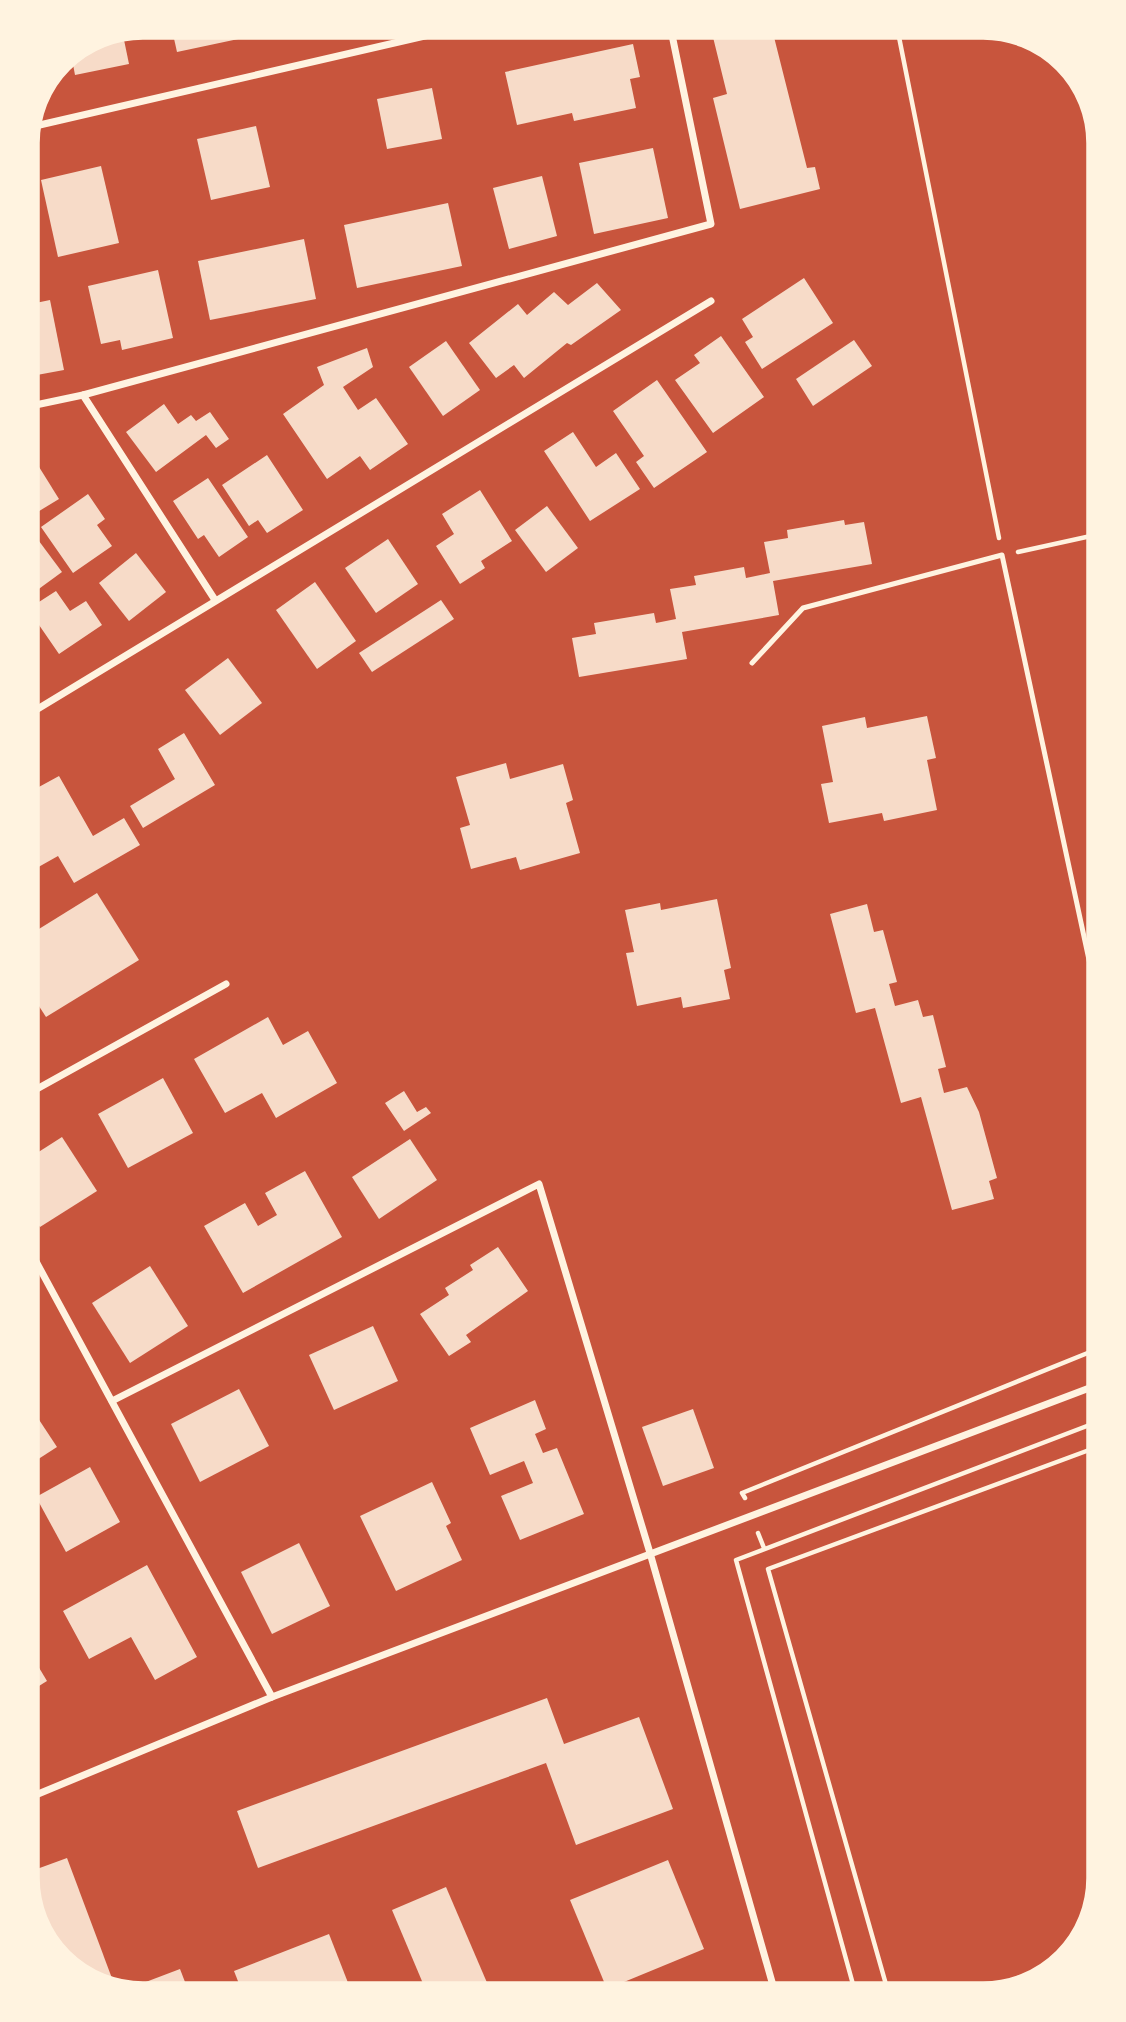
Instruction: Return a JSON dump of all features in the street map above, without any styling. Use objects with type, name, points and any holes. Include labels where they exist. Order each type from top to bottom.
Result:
[{"type":"street","points":[[41,125],[415,38]]},
{"type":"street","points":[[39,404],[83,395],[711,224],[673,39]]},
{"type":"street","points":[[39,708],[711,301]]},
{"type":"street","points":[[83,395],[215,600]]},
{"type":"street","points":[[38,1088],[226,984]]},
{"type":"street","points":[[112,1401],[539,1184],[650,1553],[772,1983]]},
{"type":"street","points":[[38,1265],[272,1697]]},
{"type":"street","points":[[38,1794],[272,1697],[1088,1389]]},
{"type":"lane","points":[[752,663],[803,608],[1002,555],[1088,956]]},
{"type":"path","points":[[899,39],[1002,555],[1088,537]]},
{"type":"path","points":[[742,1493],[1088,1353]]},
{"type":"path","points":[[853,1983],[736,1560],[1088,1426]]},
{"type":"path","points":[[886,1983],[768,1569],[1088,1450]]},
{"type":"building","points":[[174,38],[242,38],[177,52]]},
{"type":"building","points":[[713,39],[774,39],[807,168],[815,167],[820,189],[740,209],[713,98],[727,94]]},
{"type":"building","points":[[124,41],[129,64],[75,75],[73,66],[85,56],[103,46]]},
{"type":"building","points":[[633,44],[640,77],[630,79],[636,108],[574,121],[572,113],[517,125],[505,72]]},
{"type":"building","points":[[432,88],[442,139],[387,149],[377,99]]},
{"type":"building","points":[[256,126],[270,187],[211,200],[197,139]]},
{"type":"building","points":[[653,148],[668,218],[594,234],[579,163]]},
{"type":"building","points":[[101,166],[119,243],[58,257],[41,180]]},
{"type":"building","points":[[542,176],[557,236],[509,249],[493,188]]},
{"type":"building","points":[[448,203],[462,266],[357,288],[344,225]]},
{"type":"building","points":[[304,239],[316,299],[210,320],[198,261]]},
{"type":"building","points":[[158,270],[173,338],[122,350],[120,340],[101,344],[88,286]]},
{"type":"building","points":[[804,278],[833,323],[762,369],[745,342],[753,337],[742,319]]},
{"type":"building","points":[[597,283],[621,310],[571,345],[567,343],[524,378],[514,365],[496,378],[469,343],[518,304],[527,315],[554,292],[568,305]]},
{"type":"building","points":[[50,300],[64,370],[39,375],[39,302]]},
{"type":"building","points":[[721,336],[764,397],[713,433],[675,380],[700,363],[694,355]]},
{"type":"building","points":[[854,340],[872,366],[813,406],[796,379]]},
{"type":"building","points":[[446,341],[480,390],[443,416],[409,367]]},
{"type":"building","points":[[367,348],[373,367],[343,387],[358,410],[376,398],[408,444],[370,470],[360,456],[327,479],[283,414],[324,385],[317,367]]},
{"type":"building","points":[[657,380],[707,452],[654,488],[636,462],[644,456],[613,411]]},
{"type":"building","points":[[164,404],[178,424],[191,415],[196,421],[210,412],[229,439],[216,448],[206,435],[156,472],[126,432]]},
{"type":"building","points":[[573,432],[596,467],[616,453],[640,489],[590,521],[544,451]]},
{"type":"building","points":[[267,455],[303,510],[267,533],[258,520],[249,526],[222,485]]},
{"type":"building","points":[[39,467],[59,499],[39,511]]},
{"type":"building","points":[[208,478],[248,537],[219,557],[204,535],[198,539],[173,501]]},
{"type":"building","points":[[480,490],[512,541],[481,561],[485,568],[460,584],[436,546],[454,534],[442,514]]},
{"type":"building","points":[[88,494],[105,519],[97,525],[112,546],[73,573],[41,527]]},
{"type":"building","points":[[547,506],[578,548],[546,572],[515,530]]},
{"type":"building","points":[[844,520],[845,525],[864,522],[872,564],[773,581],[779,615],[682,632],[687,659],[579,677],[572,638],[596,634],[594,623],[654,613],[656,623],[676,619],[670,589],[696,585],[694,576],[744,567],[746,578],[770,573],[764,542],[788,538],[787,530]]},
{"type":"building","points":[[388,539],[418,584],[376,613],[345,568]]},
{"type":"building","points":[[39,541],[62,572],[39,589]]},
{"type":"building","points":[[136,553],[166,592],[129,621],[99,583]]},
{"type":"building","points":[[315,582],[356,641],[317,669],[276,610]]},
{"type":"building","points":[[56,591],[70,611],[86,601],[102,625],[59,654],[39,625],[39,602]]},
{"type":"building","points":[[441,600],[454,619],[372,672],[359,653]]},
{"type":"building","points":[[228,658],[262,703],[220,735],[185,690]]},
{"type":"building","points":[[927,716],[936,758],[927,760],[937,810],[884,821],[882,813],[829,823],[821,784],[833,782],[822,726],[865,717],[867,728]]},
{"type":"building","points":[[184,733],[215,785],[143,828],[130,806],[175,779],[158,749]]},
{"type":"building","points":[[506,763],[510,779],[563,764],[573,800],[566,803],[580,853],[520,870],[516,857],[471,869],[460,828],[470,825],[456,777]]},
{"type":"building","points":[[59,776],[93,836],[124,818],[140,845],[74,883],[58,856],[39,867],[39,787]]},
{"type":"building","points":[[97,893],[139,960],[46,1017],[39,1005],[39,929]]},
{"type":"building","points":[[717,899],[731,968],[724,970],[730,999],[683,1008],[681,997],[637,1006],[626,953],[634,952],[625,910],[660,903],[661,910]]},
{"type":"building","points":[[867,904],[874,932],[883,930],[897,982],[889,984],[895,1006],[918,1000],[923,1017],[933,1015],[946,1067],[938,1069],[944,1093],[967,1087],[979,1112],[997,1178],[989,1181],[994,1199],[952,1210],[921,1097],[901,1103],[875,1008],[856,1013],[830,914]]},
{"type":"building","points":[[268,1017],[283,1045],[308,1031],[337,1083],[276,1118],[262,1093],[225,1113],[194,1059]]},
{"type":"building","points":[[163,1078],[193,1133],[128,1168],[98,1114]]},
{"type":"building","points":[[404,1091],[417,1112],[426,1107],[431,1113],[404,1131],[385,1103]]},
{"type":"building","points":[[62,1137],[97,1191],[40,1227],[38,1224],[38,1152]]},
{"type":"building","points":[[410,1139],[437,1180],[379,1219],[352,1177]]},
{"type":"building","points":[[305,1171],[342,1237],[243,1293],[204,1226],[245,1203],[258,1226],[277,1215],[265,1193]]},
{"type":"building","points":[[498,1247],[528,1291],[466,1335],[471,1342],[449,1356],[420,1314],[449,1295],[445,1288],[473,1270],[470,1265]]},
{"type":"building","points":[[150,1266],[188,1326],[130,1363],[92,1303]]},
{"type":"building","points":[[373,1326],[398,1381],[334,1410],[309,1355]]},
{"type":"building","points":[[239,1389],[269,1446],[200,1482],[171,1424]]},
{"type":"building","points":[[535,1400],[546,1429],[535,1434],[543,1453],[557,1448],[584,1514],[520,1540],[501,1496],[533,1483],[524,1461],[490,1475],[470,1428]]},
{"type":"building","points":[[693,1409],[714,1468],[663,1486],[642,1427]]},
{"type":"building","points":[[38,1419],[57,1447],[38,1459]]},
{"type":"building","points":[[90,1467],[120,1522],[66,1552],[38,1501],[38,1496]]},
{"type":"building","points":[[432,1482],[451,1523],[446,1526],[462,1560],[396,1591],[360,1516]]},
{"type":"building","points":[[299,1543],[330,1606],[272,1634],[241,1572]]},
{"type":"building","points":[[147,1565],[197,1657],[155,1680],[131,1637],[89,1659],[63,1611]]},
{"type":"building","points":[[38,1666],[47,1681],[38,1687]]},
{"type":"building","points":[[547,1698],[564,1744],[639,1717],[673,1809],[576,1845],[546,1763],[258,1868],[237,1811]]},
{"type":"building","points":[[67,1858],[112,1978],[85,1966],[56,1937],[44,1912],[38,1869]]},
{"type":"building","points":[[668,1860],[704,1949],[622,1983],[605,1983],[570,1900]]},
{"type":"building","points":[[446,1887],[487,1983],[423,1983],[392,1910]]},
{"type":"building","points":[[329,1934],[348,1983],[239,1983],[234,1971]]},
{"type":"building","points":[[180,1969],[185,1983],[143,1983]]}]
